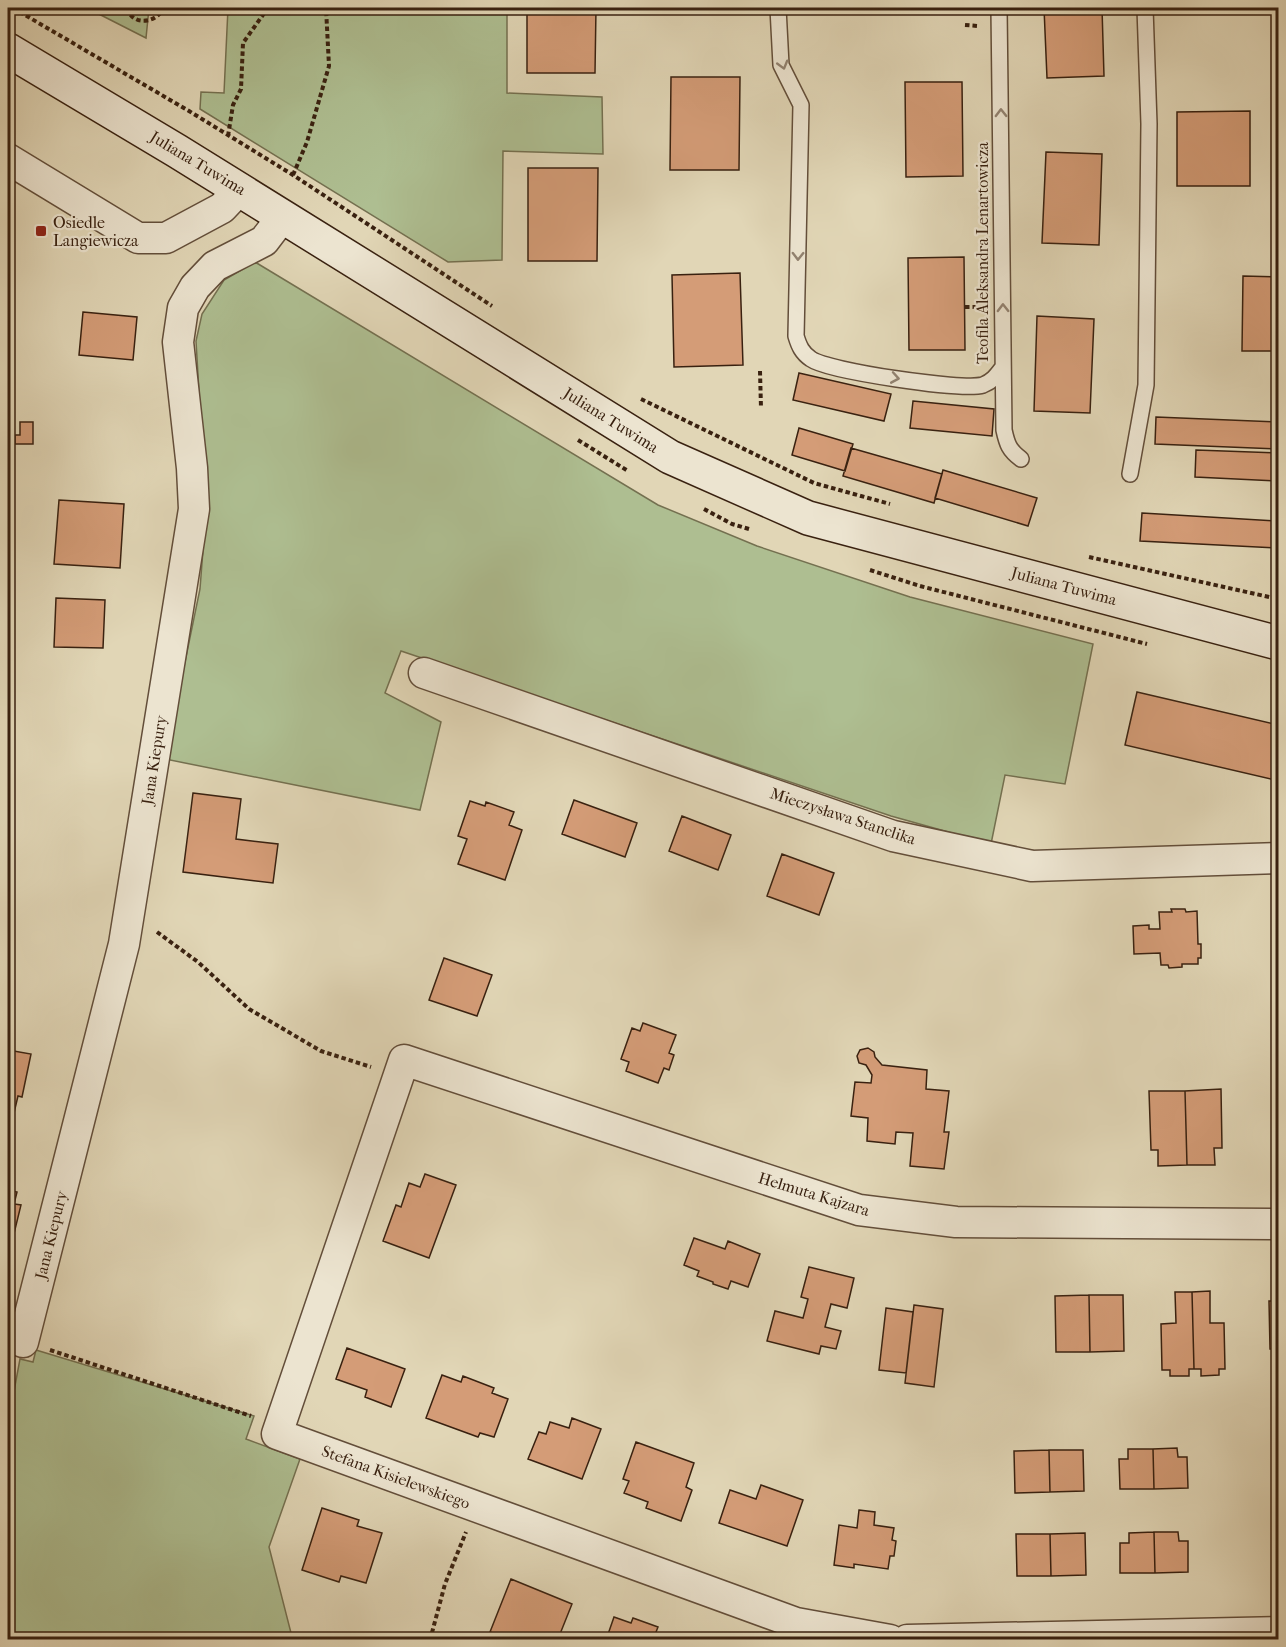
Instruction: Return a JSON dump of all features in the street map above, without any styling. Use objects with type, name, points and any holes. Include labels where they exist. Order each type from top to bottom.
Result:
[{"type":"street","name":"Juliana Tuwima","points":[[8,50],[240,189],[670,457],[808,518],[1278,643]]},
{"type":"street","points":[[8,159],[138,238],[166,238],[222,207],[240,189]]},
{"type":"street","name":"Jana Kiepury","points":[[23,1342],[124,944],[194,509],[192,468],[178,342],[183,308],[195,287],[215,266],[264,241],[283,216]]},
{"type":"street","name":"Mieczysława Stanclika","points":[[424,673],[893,836],[1032,866],[1278,858]]},
{"type":"street","points":[[280,1425],[401,1069]]},
{"type":"street","name":"Helmuta Kajzara","points":[[401,1069],[859,1210],[956,1222],[1278,1224]]},
{"type":"street","name":"Stefana Kisielewskiego","points":[[280,1425],[277,1434],[796,1623],[890,1640]]},
{"type":"street","points":[[907,1640],[1278,1632]]},
{"type":"lane","name":"Teofila Aleksandra Lenartowicza","points":[[778,8],[781,65],[801,105],[796,336],[800,349],[811,360],[830,367],[916,382],[967,387],[994,380],[1003,367],[999,8]]},
{"type":"lane","points":[[1130,474],[1146,385],[1149,124],[1145,8]]},
{"type":"lane","points":[[1003,367],[1006,443],[1011,451],[1021,459]]},
{"type":"path","points":[[16,8],[293,175],[495,308]]},
{"type":"path","points":[[127,8],[135,19],[144,22],[160,15],[164,8]]},
{"type":"path","points":[[228,136],[233,105],[241,89],[243,43],[265,12],[276,8]]},
{"type":"path","points":[[293,175],[307,142],[329,66],[326,8]]},
{"type":"path","points":[[760,371],[761,408]]},
{"type":"path","points":[[632,395],[814,483],[891,505]]},
{"type":"path","points":[[1079,555],[1278,599]]},
{"type":"path","points":[[129,912],[198,962],[249,1009],[321,1051],[401,1069]]},
{"type":"path","points":[[23,1342],[280,1425]]},
{"type":"path","points":[[430,1640],[445,1584],[477,1507]]},
{"type":"green space","points":[[87,8],[149,8],[146,38]]},
{"type":"green space","points":[[228,8],[507,8],[507,93],[602,97],[603,154],[503,151],[502,260],[448,262],[200,109],[201,92],[224,93]]},
{"type":"green space","points":[[255,262],[658,505],[757,546],[910,597],[1093,644],[1065,784],[1005,775],[991,844],[891,816],[401,651],[385,693],[441,722],[420,810],[165,759],[200,589],[206,511],[196,341],[202,314],[224,280]]},
{"type":"green space","points":[[36,1350],[254,1416],[246,1439],[300,1459],[269,1547],[291,1633],[309,1639],[8,1639],[8,1423],[20,1359],[33,1362]]},
{"type":"building","points":[[527,8],[596,8],[595,73],[527,73]]},
{"type":"building","points":[[1044,8],[1102,8],[1104,76],[1047,78]]},
{"type":"building","points":[[1275,8],[1278,8],[1278,72],[1274,72]]},
{"type":"building","points":[[671,77],[740,77],[739,170],[670,170]]},
{"type":"building","points":[[905,82],[962,82],[963,176],[906,177]]},
{"type":"building","points":[[1250,111],[1250,186],[1177,186],[1177,112]]},
{"type":"building","points":[[1046,152],[1102,154],[1099,245],[1042,243]]},
{"type":"building","points":[[528,168],[598,168],[597,261],[528,261]]},
{"type":"building","points":[[964,257],[965,350],[909,350],[908,258]]},
{"type":"building","points":[[740,273],[743,365],[674,367],[672,275]]},
{"type":"building","points":[[1243,276],[1278,277],[1278,351],[1242,351]]},
{"type":"building","points":[[83,312],[137,317],[133,360],[79,355]]},
{"type":"building","points":[[1037,316],[1094,319],[1090,413],[1034,411]]},
{"type":"building","points":[[799,373],[891,394],[884,421],[793,400]]},
{"type":"building","points":[[913,401],[994,409],[992,436],[910,428]]},
{"type":"building","points":[[1156,417],[1278,422],[1278,449],[1155,444]]},
{"type":"building","points":[[20,422],[33,422],[33,444],[15,444],[15,435],[20,435]]},
{"type":"building","points":[[799,428],[853,444],[845,471],[792,455]]},
{"type":"building","points":[[851,448],[942,474],[934,503],[843,476]]},
{"type":"building","points":[[1196,450],[1278,453],[1278,481],[1195,477]]},
{"type":"building","points":[[943,470],[1037,498],[1028,526],[935,498]]},
{"type":"building","points":[[59,500],[124,504],[120,568],[54,564]]},
{"type":"building","points":[[1142,513],[1278,521],[1278,548],[1140,541]]},
{"type":"building","points":[[56,598],[105,600],[103,648],[54,647]]},
{"type":"building","points":[[1137,692],[1278,725],[1278,764],[1275,780],[1125,745]]},
{"type":"building","points":[[193,793],[241,799],[236,839],[278,844],[273,883],[183,872]]},
{"type":"building","points":[[574,800],[637,823],[625,857],[562,834]]},
{"type":"building","points":[[470,801],[485,806],[486,802],[514,812],[509,825],[522,830],[505,880],[458,864],[467,839],[458,836]]},
{"type":"building","points":[[682,816],[731,835],[718,870],[669,851]]},
{"type":"building","points":[[782,854],[834,873],[819,915],[767,896]]},
{"type":"building","points":[[1171,909],[1185,909],[1186,912],[1197,911],[1198,944],[1201,944],[1201,958],[1198,958],[1198,964],[1182,964],[1182,967],[1169,968],[1168,965],[1161,965],[1160,953],[1134,954],[1133,926],[1149,925],[1149,929],[1160,929],[1159,912],[1172,912]]},
{"type":"building","points":[[444,958],[492,975],[477,1016],[429,1000]]},
{"type":"building","points":[[643,1023],[676,1035],[669,1053],[674,1055],[669,1070],[664,1068],[658,1083],[626,1071],[629,1062],[621,1059],[632,1028],[640,1031]]},
{"type":"building","points":[[868,1048],[874,1052],[882,1065],[927,1070],[926,1089],[949,1091],[944,1132],[949,1132],[944,1169],[910,1166],[913,1133],[896,1132],[895,1144],[867,1141],[868,1118],[851,1116],[855,1082],[871,1083],[872,1075],[866,1065],[859,1063],[857,1056],[860,1050]]},
{"type":"building","points":[[8,1050],[31,1054],[22,1097],[18,1096],[14,1113],[8,1112]]},
{"type":"building","points":[[1221,1089],[1222,1148],[1214,1148],[1215,1165],[1187,1165],[1185,1091]]},
{"type":"building","points":[[1149,1091],[1185,1091],[1187,1165],[1158,1166],[1158,1150],[1151,1150]]},
{"type":"building","points":[[425,1174],[456,1185],[429,1258],[383,1241],[396,1205],[401,1207],[409,1183],[420,1187]]},
{"type":"building","points":[[8,1190],[17,1192],[14,1204],[21,1205],[10,1250],[8,1249]]},
{"type":"building","points":[[694,1238],[725,1249],[728,1241],[760,1254],[748,1287],[731,1281],[728,1289],[713,1284],[697,1276],[699,1271],[684,1265]]},
{"type":"building","points":[[809,1267],[854,1278],[847,1308],[831,1304],[825,1327],[841,1331],[836,1349],[821,1346],[819,1354],[767,1341],[775,1311],[803,1318],[808,1299],[801,1297]]},
{"type":"building","points":[[1275,1286],[1278,1286],[1278,1349],[1270,1349],[1269,1301],[1275,1301]]},
{"type":"building","points":[[1210,1291],[1210,1323],[1224,1323],[1225,1369],[1219,1369],[1219,1375],[1201,1376],[1201,1369],[1194,1369],[1192,1292]]},
{"type":"building","points":[[1175,1292],[1192,1292],[1194,1369],[1189,1369],[1189,1376],[1170,1376],[1170,1370],[1162,1370],[1161,1324],[1176,1323]]},
{"type":"building","points":[[1089,1295],[1123,1295],[1124,1351],[1090,1352]]},
{"type":"building","points":[[1089,1295],[1090,1352],[1056,1352],[1055,1296]]},
{"type":"building","points":[[914,1305],[943,1309],[934,1387],[905,1383]]},
{"type":"building","points":[[886,1308],[913,1312],[906,1373],[879,1370]]},
{"type":"building","points":[[347,1348],[405,1369],[391,1407],[365,1397],[367,1390],[336,1379]]},
{"type":"building","points":[[442,1375],[461,1382],[463,1376],[494,1388],[492,1393],[508,1399],[494,1437],[480,1433],[478,1437],[426,1418]]},
{"type":"building","points":[[572,1418],[601,1429],[582,1479],[528,1459],[539,1432],[546,1434],[550,1422],[569,1428]]},
{"type":"building","points":[[636,1442],[694,1463],[686,1487],[692,1490],[681,1521],[646,1508],[648,1502],[624,1493],[629,1481],[623,1479]]},
{"type":"building","points":[[1177,1448],[1178,1457],[1187,1457],[1188,1488],[1154,1489],[1153,1449]]},
{"type":"building","points":[[1128,1449],[1153,1449],[1154,1489],[1120,1489],[1119,1459],[1128,1459]]},
{"type":"building","points":[[1049,1450],[1083,1450],[1084,1491],[1050,1492]]},
{"type":"building","points":[[1049,1450],[1050,1492],[1015,1493],[1014,1451]]},
{"type":"building","points":[[761,1485],[803,1500],[787,1546],[719,1523],[730,1490],[756,1499]]},
{"type":"building","points":[[322,1508],[359,1520],[357,1526],[382,1533],[366,1583],[341,1576],[339,1582],[302,1570]]},
{"type":"building","points":[[859,1510],[875,1512],[874,1525],[894,1528],[892,1540],[896,1541],[894,1556],[890,1556],[888,1569],[854,1564],[854,1568],[834,1565],[839,1525],[857,1528]]},
{"type":"building","points":[[1154,1532],[1178,1532],[1179,1541],[1188,1541],[1188,1572],[1155,1573]]},
{"type":"building","points":[[1154,1532],[1155,1573],[1120,1573],[1120,1543],[1129,1543],[1129,1533]]},
{"type":"building","points":[[1085,1533],[1086,1575],[1051,1576],[1050,1534]]},
{"type":"building","points":[[1016,1534],[1050,1534],[1051,1576],[1017,1576]]},
{"type":"building","points":[[511,1579],[572,1604],[558,1639],[546,1634],[544,1640],[498,1640],[500,1635],[490,1632]]},
{"type":"building","points":[[614,1617],[631,1623],[633,1618],[658,1627],[656,1632],[673,1638],[672,1640],[606,1640]]},
{"type":"place","name":"Osiedle Langiewicza","points":[[41,231]]}]
